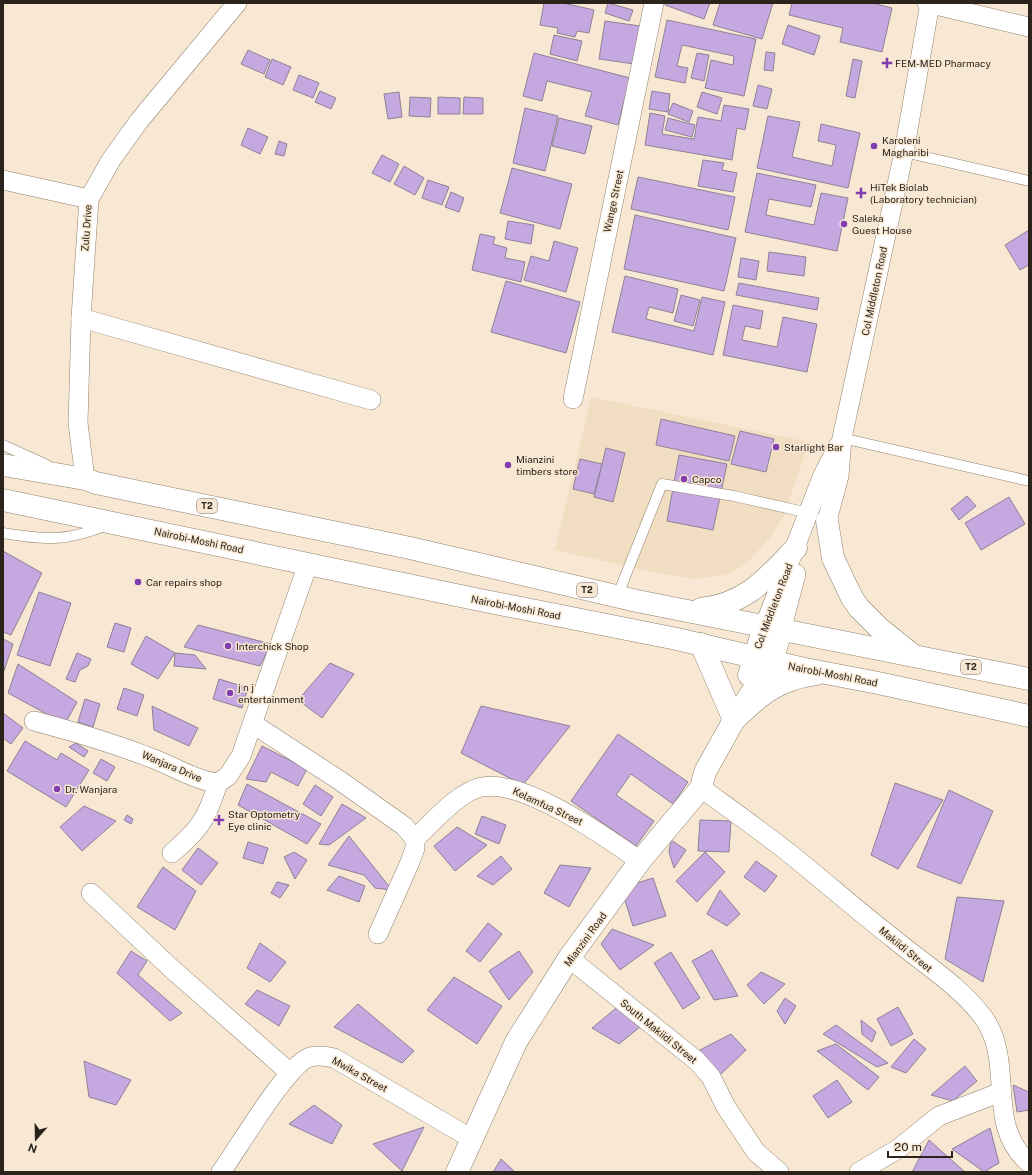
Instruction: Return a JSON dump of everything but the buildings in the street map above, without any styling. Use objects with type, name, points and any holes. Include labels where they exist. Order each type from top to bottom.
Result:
[{"type":"main road","name":"T2","points":[[3,465],[76,477],[104,485],[418,550],[616,597],[688,610],[773,629],[1029,679]]},
{"type":"main road","name":"Nairobi-Moshi Road","points":[[3,500],[701,644],[823,673],[878,683],[1029,716]]},
{"type":"main road","points":[[818,517],[833,558],[852,598],[859,608],[879,628],[913,656]]},
{"type":"main road","points":[[688,610],[725,606],[743,597],[759,586],[796,548]]},
{"type":"main road","name":"Col Middleton Road","points":[[734,720],[762,659],[773,629]]},
{"type":"main road","points":[[701,644],[734,720],[756,699],[775,685],[804,676],[823,673]]},
{"type":"main road","name":"Mianzini Road","points":[[457,1172],[516,1042],[570,958],[640,861],[701,788],[705,772],[734,720]]},
{"type":"street","name":"Zulu Drive","points":[[76,477],[81,318],[88,198],[111,160],[139,121],[237,3]]},
{"type":"street","name":"Wange Street","points":[[573,399],[654,3]]},
{"type":"street","points":[[929,3],[1029,27]]},
{"type":"street","name":"Col Middleton Road","points":[[773,629],[796,548],[818,517],[839,476],[842,438],[904,152],[929,3]]},
{"type":"street","points":[[3,180],[88,198]]},
{"type":"street","points":[[81,318],[371,400]]},
{"type":"street","name":"Col Middleton Road","points":[[773,629],[823,475],[842,438]]},
{"type":"street","points":[[818,517],[819,489]]},
{"type":"street","points":[[172,853],[190,837],[203,821],[218,783],[228,776],[241,756],[308,564]]},
{"type":"street","name":"Wanjara Drive","points":[[34,721],[109,741],[164,762],[195,777],[218,783]]},
{"type":"street","points":[[253,724],[339,780],[404,826],[415,839],[415,848],[410,862],[378,934]]},
{"type":"street","name":"Kelamfua Street","points":[[415,839],[461,796],[481,787],[506,787],[530,796],[589,825],[640,861]]},
{"type":"street","name":"Makiidi Street","points":[[701,788],[788,852],[957,989],[983,1017],[994,1038],[1000,1061],[1006,1130],[1014,1146],[1029,1163]]},
{"type":"street","points":[[91,893],[172,969],[289,1072]]},
{"type":"street","name":"South Makiidi Street","points":[[570,958],[698,1061],[711,1077],[726,1107],[756,1152],[779,1172]]},
{"type":"street","name":"Mwika Street","points":[[221,1172],[289,1072],[308,1058],[321,1056],[334,1058],[472,1140]]},
{"type":"street","points":[[859,1172],[898,1149],[939,1116],[1002,1092]]},
{"type":"lane","points":[[904,152],[1029,181]]},
{"type":"lane","points":[[842,438],[1029,481]]},
{"type":"lane","points":[[3,445],[11,447],[76,477]]},
{"type":"lane","points":[[616,597],[662,484],[734,496],[818,517]]},
{"type":"lane","points":[[3,533],[56,540],[85,534],[114,522]]},
{"type":"shaded area","name":"Capco","points":[[591,397],[809,442],[784,516],[769,539],[747,563],[727,575],[694,579],[657,573],[555,550]]},
{"type":"place","name":"FEM-MED Pharmacy","points":[[887,63]]},
{"type":"place","name":"Karoleni Magharibi","points":[[874,146]]},
{"type":"place","name":"HiTek Biolab (Laboratory technician)","points":[[861,193]]},
{"type":"place","name":"Saleka Guest House","points":[[844,224]]},
{"type":"place","name":"Starlight Bar","points":[[776,447]]},
{"type":"place","name":"Mianzini timbers store","points":[[508,465]]},
{"type":"place","name":"Capco","points":[[684,479]]},
{"type":"place","name":"Car repairs shop","points":[[138,582]]},
{"type":"place","name":"Interchick Shop","points":[[228,646]]},
{"type":"place","name":"j n j entertainment","points":[[230,693]]},
{"type":"place","name":"Dr. Wanjara","points":[[57,789]]},
{"type":"place","name":"Star Optometry Eye clinic","points":[[219,820]]}]
